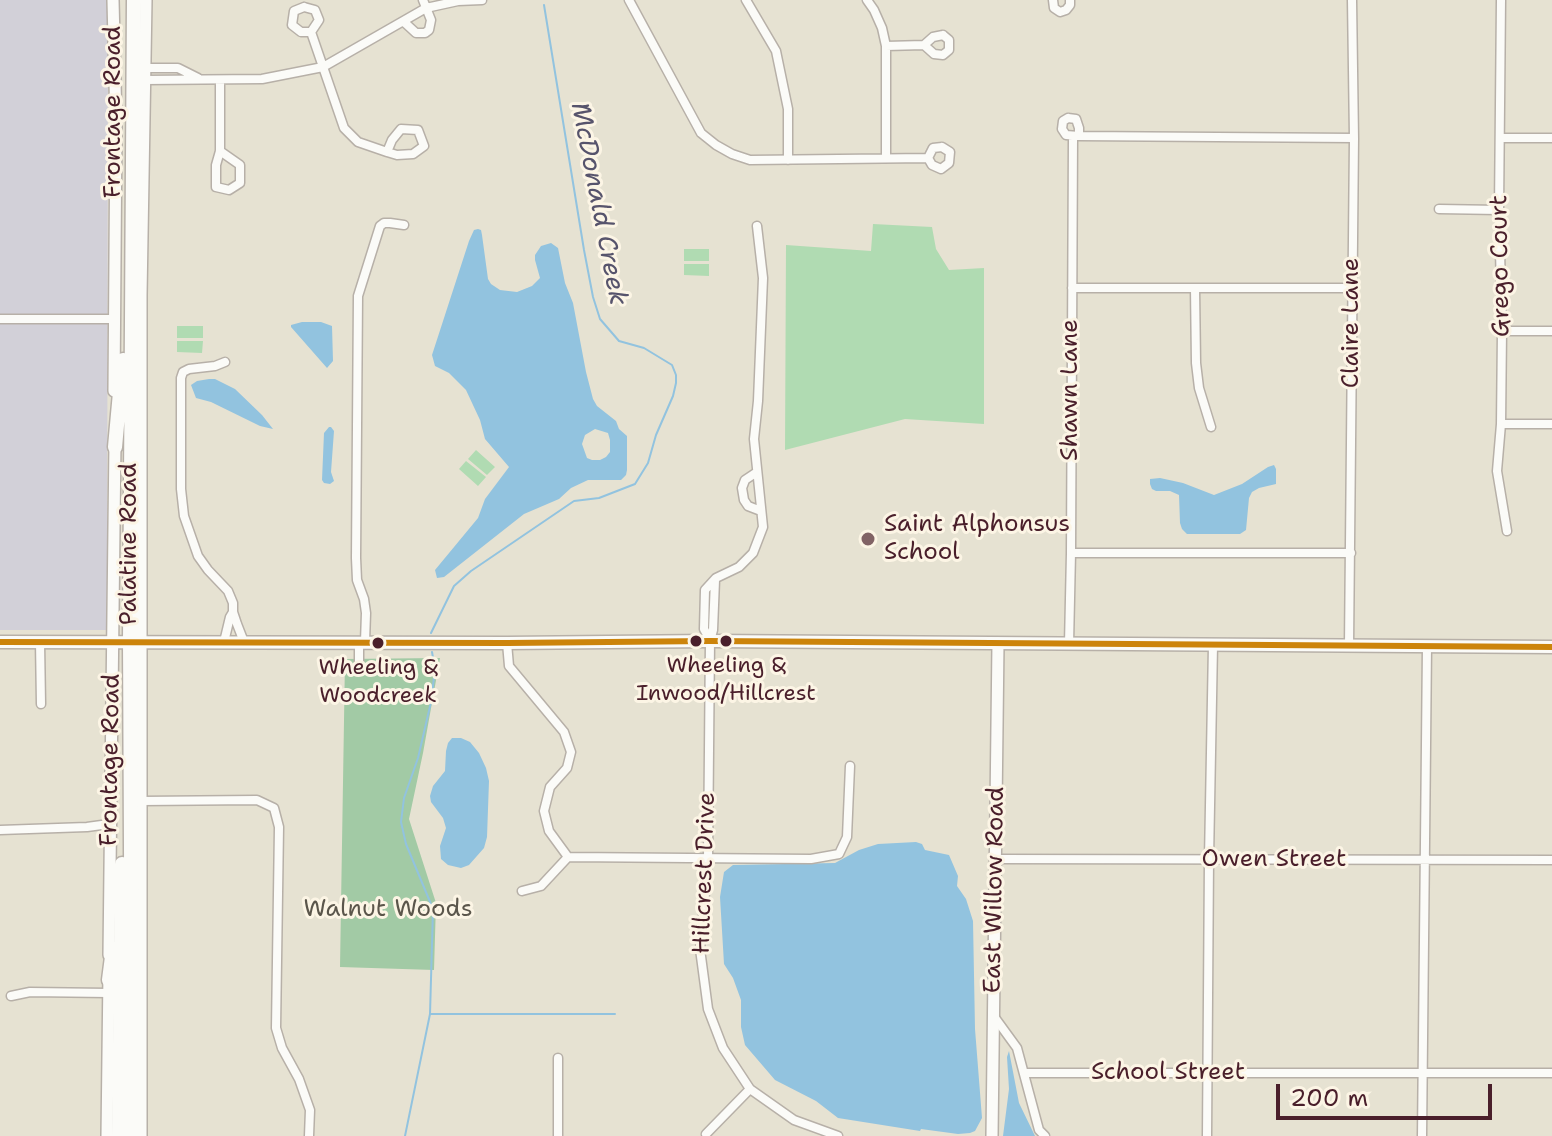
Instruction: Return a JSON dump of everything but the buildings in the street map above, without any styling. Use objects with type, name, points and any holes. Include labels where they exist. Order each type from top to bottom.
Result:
[{"type":"highway","name":"Palatine Road","points":[[125,0],[123,360],[132,1052],[129,1136]]},
{"type":"highway","name":"Palatine Road","points":[[119,1136],[134,0]]},
{"type":"highway","points":[[115,447],[123,360]]},
{"type":"highway","points":[[109,987],[122,889]]},
{"type":"highway","points":[[132,1052],[141,907]]},
{"type":"main road","points":[[0,642],[710,641],[1552,647]]},
{"type":"street","name":"Frontage Road","points":[[113,0],[116,123],[115,447],[126,641],[141,801],[141,1136]]},
{"type":"street","name":"Frontage Road","points":[[107,1136],[109,824],[126,641],[146,0]]},
{"type":"street","points":[[144,74],[220,80],[262,79],[323,67],[404,22],[425,4],[482,0]]},
{"type":"street","points":[[629,0],[701,133],[732,154],[750,160],[928,158]]},
{"type":"street","points":[[746,0],[776,51],[788,109],[788,160]]},
{"type":"street","points":[[867,0],[882,28],[886,46],[886,158]]},
{"type":"street","points":[[1053,0],[1054,8],[1060,12],[1066,10],[1070,0]]},
{"type":"street","name":"Claire Lane","points":[[1349,646],[1354,138],[1352,0]]},
{"type":"street","name":"Grego Court","points":[[1501,0],[1499,210],[1502,331],[1497,471],[1507,531]]},
{"type":"street","points":[[404,22],[416,33],[429,30],[431,20],[425,4]]},
{"type":"street","points":[[311,32],[344,128],[358,142],[387,152],[397,155],[413,154],[424,146],[418,130],[401,129],[387,152]]},
{"type":"street","points":[[886,46],[924,45]]},
{"type":"street","points":[[220,80],[220,151],[216,165],[216,187],[229,190],[240,183],[240,165],[220,151]]},
{"type":"street","name":"Shawn Lane","points":[[1069,644],[1076,136],[1354,138]]},
{"type":"street","points":[[1501,138],[1552,138]]},
{"type":"street","points":[[1439,209],[1499,210]]},
{"type":"street","points":[[359,662],[366,613],[357,580],[356,558],[358,296],[380,226],[384,223],[404,225]]},
{"type":"street","points":[[757,226],[763,282],[754,439],[761,511],[748,506],[742,488],[745,480],[757,472]]},
{"type":"street","points":[[1072,288],[1352,288]]},
{"type":"street","points":[[1195,288],[1196,363],[1199,388],[1211,427]]},
{"type":"street","points":[[0,319],[114,319]]},
{"type":"street","points":[[1502,331],[1552,331]]},
{"type":"street","points":[[225,362],[183,372],[181,489],[184,516],[198,556],[228,591],[244,642]]},
{"type":"street","points":[[1501,424],[1552,424]]},
{"type":"street","name":"Hillcrest Drive","points":[[761,511],[763,527],[753,553],[739,567],[709,583],[705,590],[704,629],[710,641],[708,858],[700,949],[708,1009],[723,1048],[750,1089],[794,1120],[838,1136]]},
{"type":"street","points":[[1071,553],[1351,553]]},
{"type":"street","points":[[224,642],[233,612]]},
{"type":"street","points":[[40,642],[41,704]]},
{"type":"street","points":[[507,643],[509,666],[564,732],[571,752],[567,768],[550,787],[544,811],[549,831],[568,857]]},
{"type":"street","name":"East Willow Road","points":[[992,1136],[998,643]]},
{"type":"street","points":[[1207,1136],[1213,645]]},
{"type":"street","points":[[1422,1136],[1427,646]]},
{"type":"street","points":[[522,891],[541,886],[568,857],[811,859],[839,854],[847,837],[850,766]]},
{"type":"street","points":[[141,801],[257,800],[274,808],[279,827],[276,1028],[310,1110],[309,1136]]},
{"type":"street","points":[[0,830],[109,824]]},
{"type":"street","name":"Owen Street","points":[[996,859],[1552,860]]},
{"type":"street","points":[[11,996],[109,987]]},
{"type":"street","points":[[993,1015],[1017,1048],[1039,1130],[1045,1136]]},
{"type":"street","points":[[558,1058],[558,1136]]},
{"type":"street","name":"School Street","points":[[1024,1073],[1552,1073]]},
{"type":"street","points":[[706,1134],[750,1089]]},
{"type":"shaded area","points":[[0,0],[108,0],[107,630],[0,630]]},
{"type":"green space","points":[[873,224],[932,227],[936,249],[949,270],[984,268],[984,424],[905,419],[785,450],[786,245],[871,251]]},
{"type":"green space","points":[[684,249],[709,249],[709,261],[684,261]]},
{"type":"green space","points":[[684,264],[709,264],[709,276],[684,275]]},
{"type":"green space","points":[[177,326],[203,326],[203,338],[177,338]]},
{"type":"green space","points":[[177,341],[203,341],[202,353],[177,352]]},
{"type":"green space","points":[[476,450],[495,467],[487,475],[468,459]]},
{"type":"green space","points":[[466,461],[486,477],[478,486],[459,469]]},
{"type":"green space","name":"Walnut Woods","points":[[440,658],[409,819],[436,903],[434,970],[340,967],[345,659]]},
{"type":"water","points":[[474,230],[481,230],[488,279],[500,290],[517,292],[532,286],[540,278],[535,255],[541,246],[551,243],[558,248],[593,399],[627,436],[627,470],[621,480],[588,480],[571,488],[559,499],[524,514],[444,577],[437,578],[435,570],[478,518],[485,499],[509,467],[485,439],[466,390],[449,373],[435,366],[432,355]],"holes":[[[595,429],[608,433],[610,452],[606,457],[600,460],[587,458],[582,444],[585,435]]]},
{"type":"water","points":[[302,322],[321,322],[332,326],[333,361],[327,368],[291,327]]},
{"type":"water","points":[[209,379],[235,389],[273,429],[196,398],[191,385]]},
{"type":"water","points":[[329,427],[334,431],[331,472],[334,481],[330,484],[322,480],[324,433]]},
{"type":"water","points":[[1274,465],[1276,484],[1252,492],[1246,530],[1240,534],[1187,534],[1180,523],[1179,495],[1156,491],[1150,484],[1150,479],[1160,478],[1214,495],[1242,484]]},
{"type":"water","points":[[452,738],[470,742],[479,753],[489,781],[484,848],[469,865],[461,868],[448,865],[441,859],[440,846],[446,828],[430,796],[433,786],[445,771],[446,751]]},
{"type":"water","points":[[878,844],[922,844],[925,850],[949,855],[958,876],[957,886],[966,899],[973,921],[975,1029],[982,1118],[975,1131],[970,1133],[920,1131],[838,1118],[816,1101],[775,1080],[745,1045],[741,1000],[724,964],[720,897],[724,872],[733,865],[835,863]]},
{"type":"water","points":[[1009,1051],[1019,1103],[1035,1136],[1003,1136],[1009,1089]]},
{"type":"waterway","name":"McDonald Creek","points":[[431,633],[454,586],[471,571],[574,501],[599,498],[635,484],[648,463],[676,383],[672,365],[644,348],[619,341],[600,319],[584,250],[544,5]]},
{"type":"waterway","name":"McDonald Creek","points":[[405,1136],[430,1014],[433,909],[406,844],[401,822],[404,798],[418,758],[431,702],[435,669],[432,652]]},
{"type":"waterway","points":[[431,1014],[615,1014]]},
{"type":"transit line","points":[[0,642],[710,641],[1552,647]]},
{"type":"place","name":"Saint Alphonsus School","points":[[868,539]]},
{"type":"place","name":"Wheeling & Inwood/Hillcrest","points":[[726,641]]},
{"type":"place","name":"Wheeling & Woodcreek","points":[[378,643]]}]
